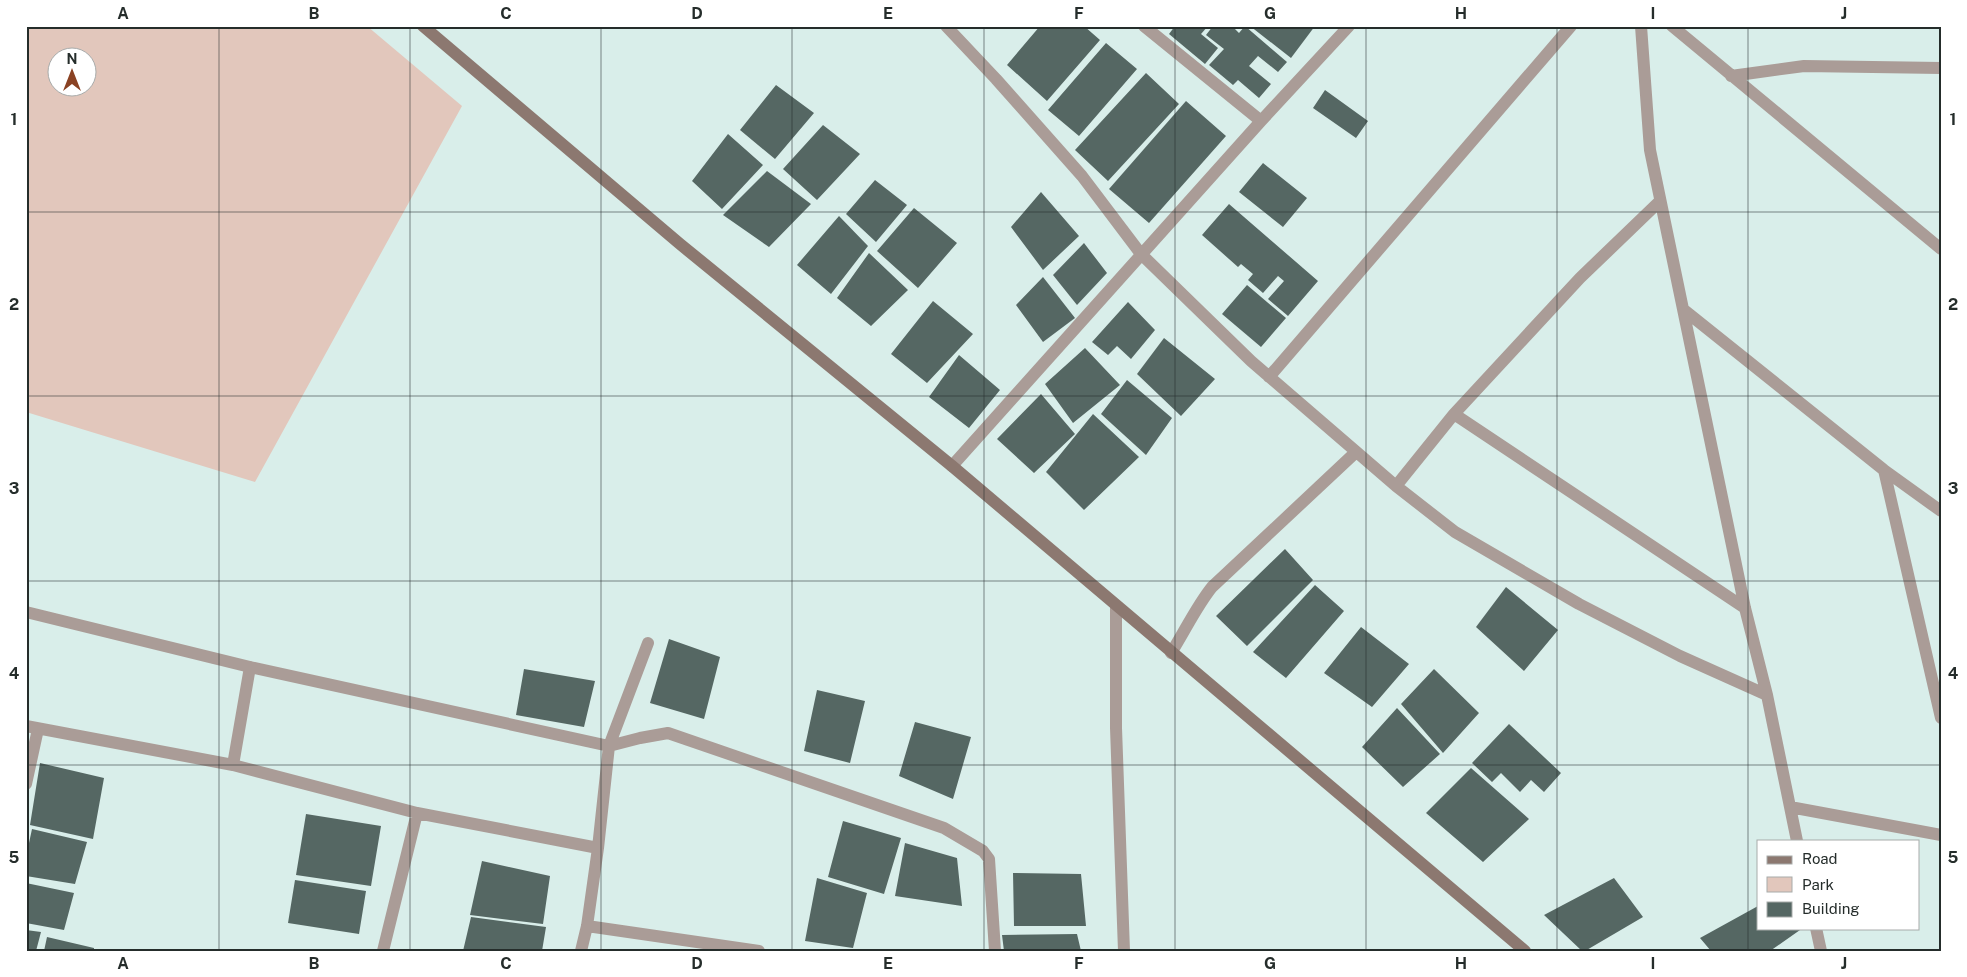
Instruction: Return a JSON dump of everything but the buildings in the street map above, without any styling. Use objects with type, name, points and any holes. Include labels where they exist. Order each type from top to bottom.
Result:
[{"type":"main road","points":[[423,26],[680,244],[952,466],[1116,607],[1525,951]]},
{"type":"street","points":[[946,26],[996,78],[1082,176],[1141,254],[1269,377],[1396,486],[1455,532],[1579,604],[1680,656],[1767,695]]},
{"type":"street","points":[[1144,26],[1261,121]]},
{"type":"street","points":[[952,466],[1261,121],[1349,26]]},
{"type":"street","points":[[1269,377],[1571,26]]},
{"type":"street","points":[[1641,26],[1650,150],[1744,608],[1767,695],[1797,840]]},
{"type":"street","points":[[1672,26],[1941,249]]},
{"type":"street","points":[[1731,76],[1804,66],[1941,68]]},
{"type":"street","points":[[1396,486],[1454,414],[1580,278],[1660,201]]},
{"type":"street","points":[[1684,310],[1884,470],[1941,511]]},
{"type":"street","points":[[1454,414],[1744,608]]},
{"type":"street","points":[[1171,653],[1186,630],[1200,602],[1212,587],[1356,452]]},
{"type":"street","points":[[1884,470],[1941,718]]},
{"type":"street","points":[[1116,607],[1116,728],[1124,951]]},
{"type":"street","points":[[26,612],[250,667],[609,746],[668,733],[944,828],[983,851],[989,860],[995,951]]},
{"type":"street","points":[[580,951],[587,926],[609,746],[648,642]]},
{"type":"street","points":[[233,765],[250,667]]},
{"type":"street","points":[[26,784],[32,728],[233,765],[418,813],[598,848]]},
{"type":"street","points":[[1790,807],[1941,835]]},
{"type":"street","points":[[382,951],[418,813]]},
{"type":"street","points":[[587,926],[759,951]]},
{"type":"street","points":[[1816,930],[1821,951]]},
{"type":"green space","points":[[26,26],[367,26],[462,106],[255,482],[26,412]]}]
